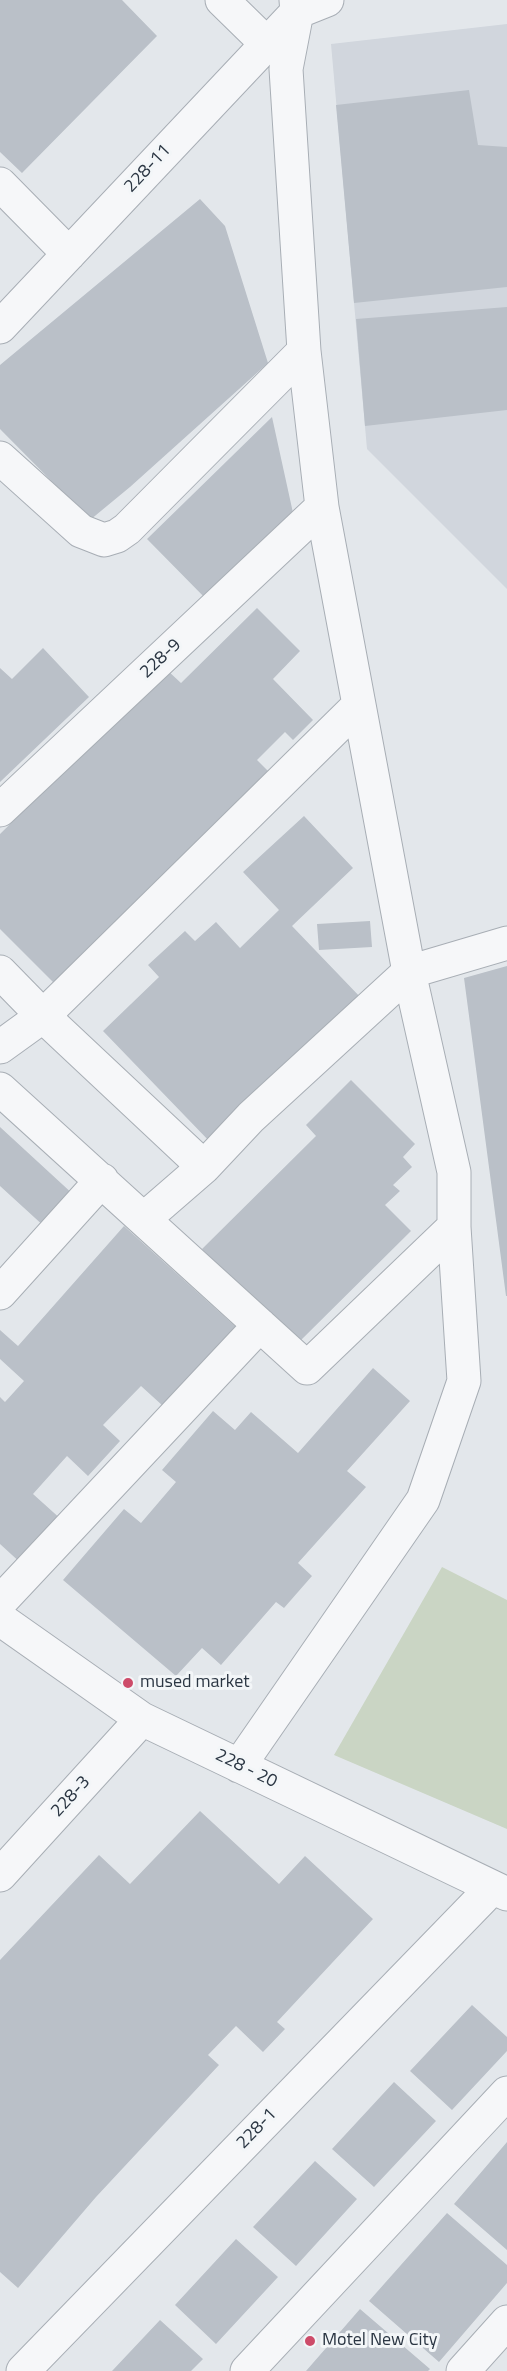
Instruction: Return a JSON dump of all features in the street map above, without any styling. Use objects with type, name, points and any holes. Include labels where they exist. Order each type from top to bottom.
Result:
[{"type":"street","points":[[222,0],[267,44]]},
{"type":"street","points":[[239,1766],[423,1500],[464,1381],[454,1227],[454,1172],[409,972],[358,706],[322,507],[304,351],[286,69],[296,6],[327,0]]},
{"type":"street","name":"228-11","points":[[0,327],[267,44],[296,6]]},
{"type":"street","points":[[0,184],[69,254]]},
{"type":"street","points":[[0,458],[81,531],[92,538],[104,540],[117,536],[127,529],[304,351]]},
{"type":"street","name":"228-9","points":[[0,810],[322,507]]},
{"type":"street","points":[[0,1047],[43,1016],[358,706]]},
{"type":"street","points":[[144,1219],[204,1167],[251,1118],[409,972],[507,943]]},
{"type":"street","points":[[0,972],[43,1016],[204,1167]]},
{"type":"street","points":[[0,1089],[308,1368],[454,1227]]},
{"type":"street","points":[[0,1293],[102,1180]]},
{"type":"street","points":[[0,1602],[260,1325]]},
{"type":"street","name":"228 - 20","points":[[0,1619],[142,1719],[499,1891]]},
{"type":"street","name":"228-3","points":[[0,1875],[142,1719]]},
{"type":"street","name":"228-1","points":[[23,2371],[499,1891]]},
{"type":"street","points":[[247,2371],[507,2093]]},
{"type":"street","points":[[463,2371],[507,2322]]},
{"type":"shaded area","points":[[507,24],[507,589],[367,449],[331,44]]},
{"type":"green space","points":[[442,1567],[507,1600],[507,1829],[334,1755]]},
{"type":"building","points":[[0,0],[122,0],[157,36],[22,173],[0,152]]},
{"type":"building","points":[[469,90],[478,145],[507,147],[507,287],[354,303],[336,105]]},
{"type":"building","points":[[200,199],[225,226],[268,363],[90,520],[0,429],[0,365]]},
{"type":"building","points":[[507,307],[507,410],[365,426],[356,319]]},
{"type":"building","points":[[272,417],[295,522],[210,603],[147,539]]},
{"type":"building","points":[[257,608],[300,651],[273,679],[313,720],[293,740],[285,732],[257,760],[275,778],[60,989],[0,929],[0,834],[167,670],[181,683]]},
{"type":"building","points":[[43,648],[89,697],[0,782],[0,668],[12,679]]},
{"type":"building","points":[[304,816],[353,868],[292,926],[363,1000],[212,1144],[103,1031],[159,977],[148,965],[185,931],[195,941],[216,922],[240,948],[279,910],[243,872]]},
{"type":"building","points":[[370,921],[372,947],[319,950],[317,924]]},
{"type":"building","points":[[507,966],[507,1296],[506,1296],[464,978]]},
{"type":"building","points":[[351,1080],[415,1144],[403,1157],[412,1167],[393,1185],[400,1191],[385,1205],[411,1231],[297,1344],[202,1249],[316,1136],[306,1125]]},
{"type":"building","points":[[0,1127],[75,1196],[46,1228],[0,1186]]},
{"type":"building","points":[[124,1226],[237,1328],[163,1406],[141,1386],[103,1425],[120,1441],[88,1476],[67,1456],[33,1494],[63,1521],[23,1565],[0,1544],[0,1397],[5,1402],[24,1381],[0,1359],[0,1330],[18,1346]]},
{"type":"building","points":[[373,1368],[410,1401],[347,1471],[366,1487],[298,1563],[312,1576],[284,1608],[276,1602],[221,1665],[202,1648],[176,1676],[63,1580],[124,1509],[141,1523],[176,1482],[162,1470],[213,1411],[235,1430],[251,1412],[298,1453]]},
{"type":"building","points":[[200,1811],[279,1884],[305,1856],[373,1919],[277,2022],[285,2029],[263,2052],[236,2026],[208,2055],[219,2065],[96,2197],[18,2288],[0,2272],[0,1960],[99,1855],[130,1884]]},
{"type":"building","points":[[472,2005],[507,2037],[507,2051],[452,2110],[410,2071]]},
{"type":"building","points":[[394,2082],[436,2121],[374,2187],[332,2149]]},
{"type":"building","points":[[507,2142],[507,2250],[454,2204]]},
{"type":"building","points":[[315,2161],[357,2199],[296,2266],[253,2227]]},
{"type":"building","points":[[447,2213],[507,2265],[507,2283],[439,2362],[369,2301]]},
{"type":"building","points":[[236,2239],[278,2277],[216,2344],[175,2305]]},
{"type":"building","points":[[360,2309],[430,2369],[428,2371],[306,2371]]},
{"type":"building","points":[[160,2320],[203,2359],[191,2371],[112,2371]]},
{"type":"place","name":"mused market","points":[[128,1683]]},
{"type":"place","name":"Motel New City","points":[[310,2341]]}]
